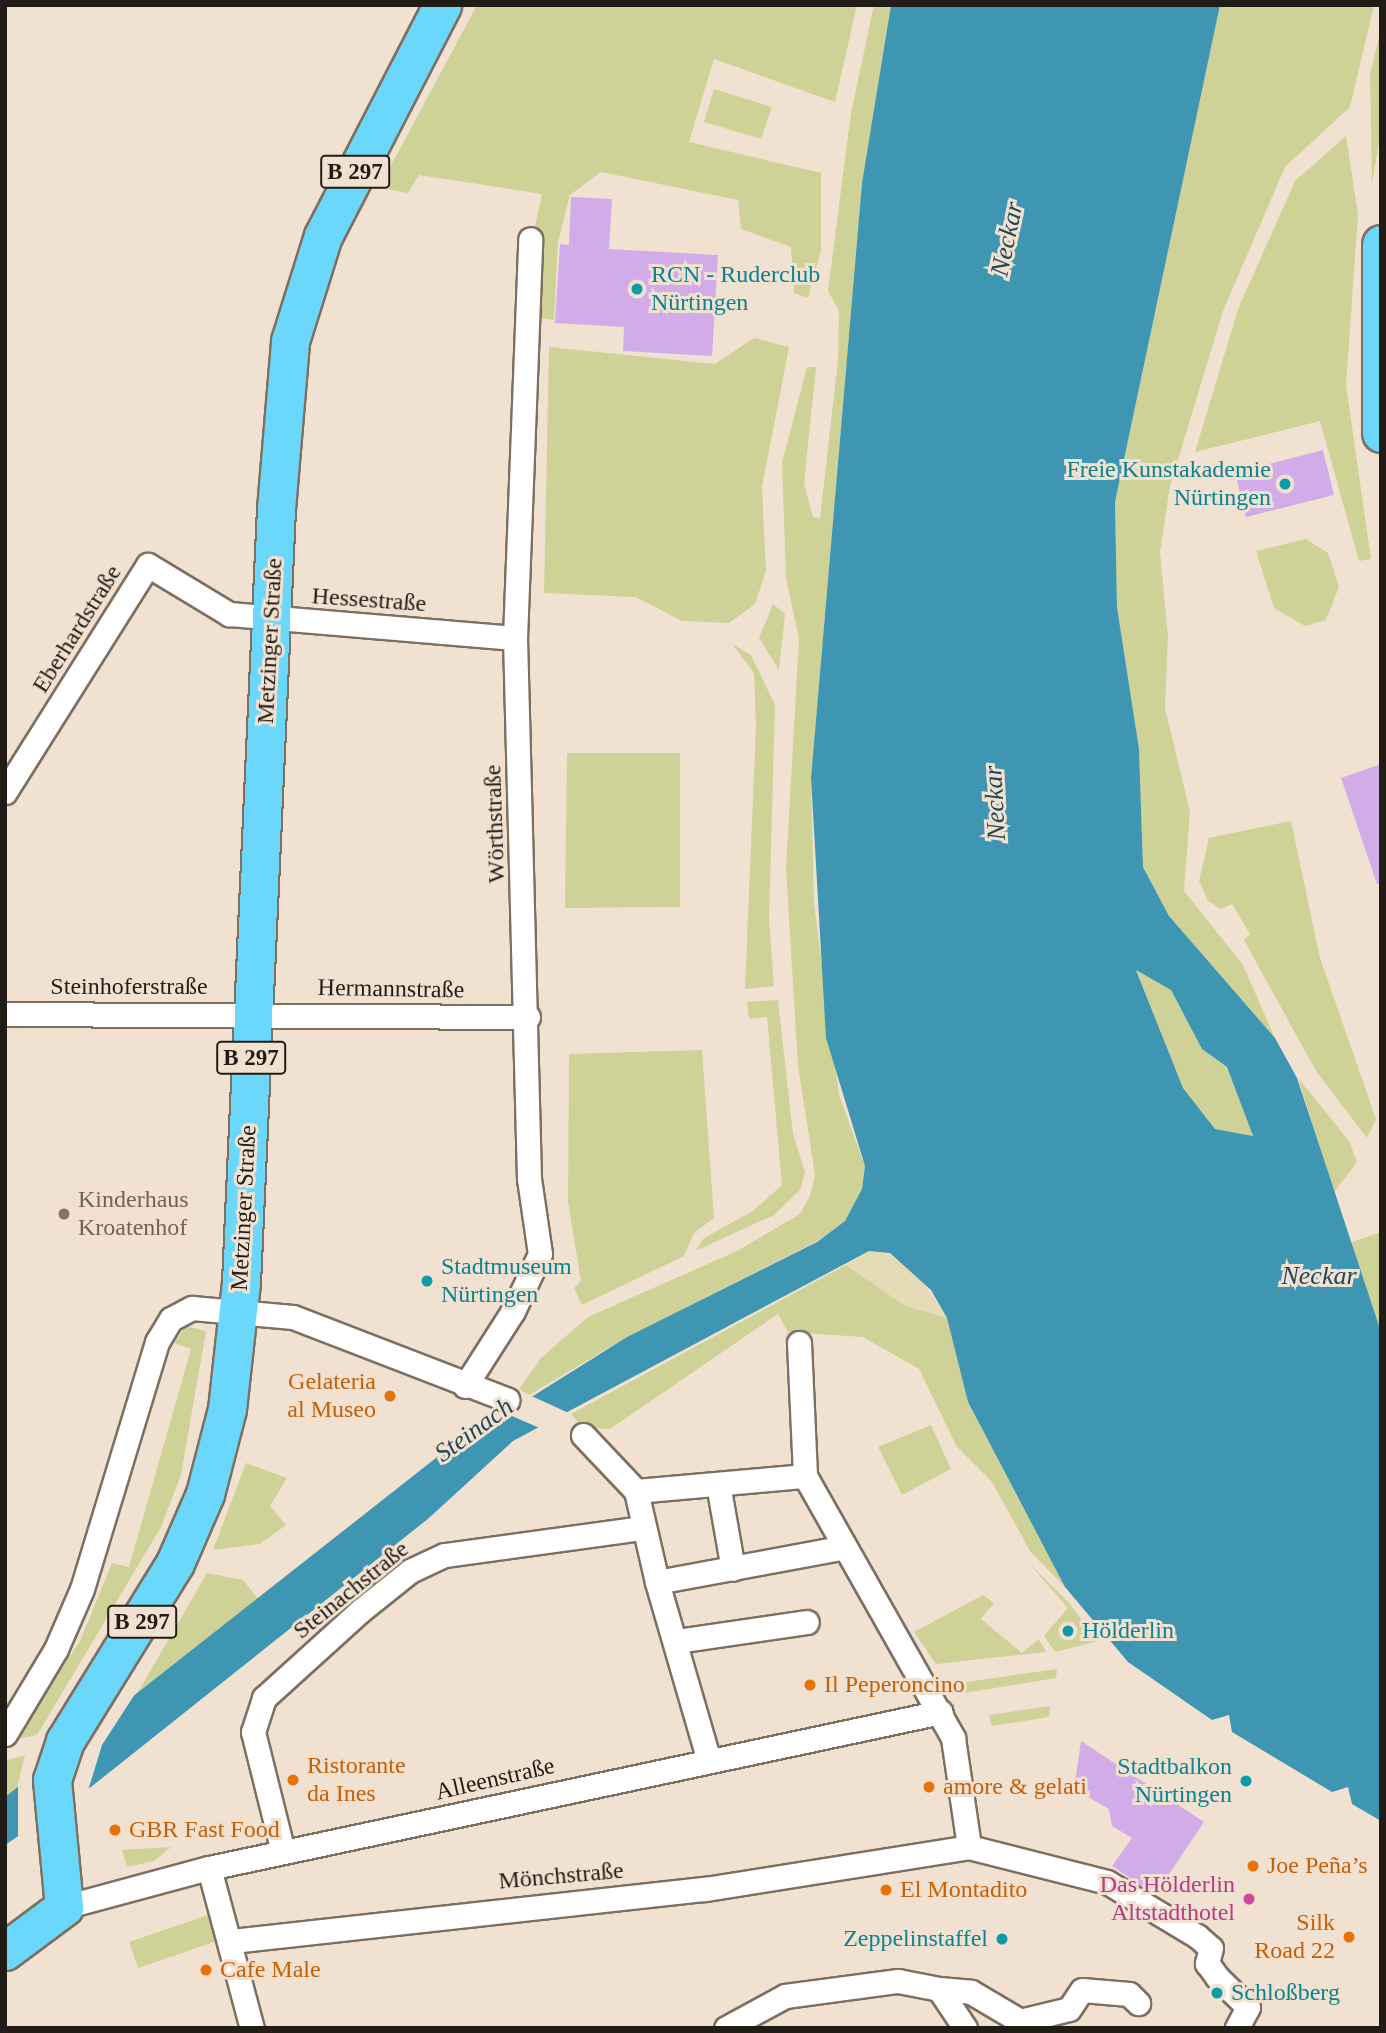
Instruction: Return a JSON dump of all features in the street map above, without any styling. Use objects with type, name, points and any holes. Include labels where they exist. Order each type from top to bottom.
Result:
[{"type":"main road","name":"Metzinger Straße","points":[[64,1907],[55,1850],[51,1780],[65,1741],[131,1642],[205,1494],[228,1409],[238,1311],[283,401],[302,291],[335,212],[442,5]]},
{"type":"main road","points":[[1381,244],[1381,433]]},
{"type":"main road","points":[[5,1951],[64,1907]]},
{"type":"street","name":"Wörthstraße","points":[[465,1385],[513,1311],[540,1254],[528,1179],[528,1017],[515,638],[530,239]]},
{"type":"street","name":"Hessestraße","points":[[148,565],[229,614],[515,638]]},
{"type":"street","name":"Eberhardstraße","points":[[5,792],[148,565]]},
{"type":"street","name":"Steinhoferstraße","points":[[5,1014],[253,1013]]},
{"type":"street","name":"Hermannstraße","points":[[253,1013],[528,1017]]},
{"type":"street","name":"Metzinger Straße","points":[[5,1734],[56,1649],[82,1589],[157,1342],[170,1319],[192,1308],[293,1317],[508,1400]]},
{"type":"street","points":[[799,1343],[805,1476],[841,1548],[941,1712],[953,1738],[969,1847]]},
{"type":"street","points":[[583,1435],[636,1491],[642,1528],[677,1642],[708,1758]]},
{"type":"street","points":[[636,1491],[805,1476]]},
{"type":"street","points":[[718,1484],[733,1569]]},
{"type":"street","name":"Steinachstraße","points":[[283,1852],[253,1732],[264,1698],[360,1611],[410,1571],[445,1555],[642,1528]]},
{"type":"street","points":[[657,1582],[841,1548]]},
{"type":"street","points":[[677,1642],[807,1622]]},
{"type":"street","name":"Alleenstraße","points":[[64,1907],[209,1868],[708,1758],[941,1712]]},
{"type":"street","name":"Mönchstraße","points":[[232,1941],[705,1889],[969,1847],[1031,1859],[1131,1895],[1211,1948],[1207,1963],[1248,2007],[1237,2028]]},
{"type":"street","points":[[209,1868],[232,1941],[252,2028]]},
{"type":"street","points":[[726,2028],[785,1996],[857,1983],[898,1980],[939,1989],[971,1992],[1006,2007],[1020,2021],[1069,2009],[1082,1990],[1129,1994],[1138,2003]]},
{"type":"street","points":[[939,1989],[965,2028]]},
{"type":"green space","points":[[477,5],[857,5],[835,102],[714,59],[689,142],[821,173],[821,250],[808,298],[794,293],[791,247],[741,229],[738,200],[601,172],[570,195],[558,242],[554,320],[531,317],[533,236],[542,194],[419,175],[408,193],[379,188]]},
{"type":"green space","points":[[874,5],[891,5],[862,183],[811,778],[814,903],[839,1095],[865,1166],[862,1189],[845,1221],[817,1241],[627,1337],[529,1395],[519,1389],[541,1358],[588,1317],[737,1251],[800,1214],[810,1196],[815,1175],[798,1066],[786,868],[799,639],[786,578],[782,463],[807,367],[816,367],[804,484],[813,517],[820,518],[838,360],[839,311],[828,291],[851,113]]},
{"type":"green space","points":[[1220,5],[1374,5],[1350,107],[1285,167],[1223,311],[1170,486],[1160,552],[1168,636],[1165,708],[1190,812],[1184,891],[1243,965],[1275,1038],[1169,916],[1143,867],[1139,749],[1117,607],[1115,502]]},
{"type":"green space","points":[[1381,29],[1381,130],[1372,183],[1370,74]]},
{"type":"green space","points":[[714,89],[772,107],[761,139],[704,122]]},
{"type":"green space","points":[[1346,136],[1358,215],[1346,385],[1371,559],[1359,561],[1320,421],[1195,452],[1238,309],[1295,181]]},
{"type":"green space","points":[[754,338],[789,347],[762,487],[766,571],[755,604],[729,623],[682,621],[636,597],[544,593],[549,347],[715,364]]},
{"type":"green space","points":[[1306,539],[1328,553],[1339,587],[1326,620],[1305,626],[1274,608],[1256,551]]},
{"type":"green space","points":[[773,604],[785,614],[779,670],[759,638]]},
{"type":"green space","points":[[732,644],[751,655],[775,705],[769,919],[774,986],[745,989],[756,726],[754,673]]},
{"type":"green space","points":[[567,753],[680,753],[680,907],[565,908]]},
{"type":"green space","points":[[1291,821],[1320,958],[1376,1119],[1367,1138],[1316,1071],[1244,940],[1250,934],[1232,904],[1221,909],[1208,901],[1199,881],[1209,838]]},
{"type":"green space","points":[[1136,969],[1171,990],[1202,1049],[1227,1067],[1253,1136],[1215,1129],[1183,1088]]},
{"type":"green space","points":[[778,1000],[793,1134],[805,1172],[800,1190],[774,1215],[695,1251],[704,1238],[753,1211],[782,1185],[767,1017],[749,1019],[747,1002]]},
{"type":"green space","points":[[702,1050],[714,1218],[694,1233],[684,1256],[582,1305],[574,1288],[581,1281],[568,1202],[569,1054]]},
{"type":"green space","points":[[1298,1078],[1349,1141],[1357,1162],[1334,1192]]},
{"type":"green space","points":[[1381,1232],[1381,1332],[1349,1243]]},
{"type":"green space","points":[[846,1265],[904,1305],[947,1318],[968,1402],[1065,1587],[1030,1551],[992,1482],[957,1447],[919,1369],[863,1337],[788,1332],[778,1314],[610,1429],[582,1427],[571,1414]]},
{"type":"green space","points":[[186,1326],[206,1331],[181,1475],[161,1527],[37,1735],[13,1740],[80,1641],[112,1563],[129,1567],[191,1349],[174,1343]]},
{"type":"green space","points":[[931,1425],[951,1469],[902,1495],[878,1447]]},
{"type":"green space","points":[[246,1463],[287,1478],[270,1506],[286,1525],[260,1544],[213,1550]]},
{"type":"green space","points":[[1027,1561],[1069,1603],[1098,1641],[1055,1652],[1044,1636],[1068,1608]]},
{"type":"green space","points":[[207,1573],[243,1580],[259,1600],[134,1699]]},
{"type":"green space","points":[[983,1595],[994,1603],[981,1619],[1022,1653],[1039,1639],[1046,1652],[936,1664],[914,1632]]},
{"type":"green space","points":[[1057,1669],[1056,1678],[958,1694],[938,1686]]},
{"type":"green space","points":[[1050,1706],[1049,1717],[992,1726],[989,1715]]},
{"type":"green space","points":[[25,1755],[17,1788],[5,1797],[5,1761]]},
{"type":"green space","points":[[171,1847],[154,1861],[127,1867],[122,1850]]},
{"type":"green space","points":[[214,1913],[223,1939],[138,1968],[129,1942]]},
{"type":"sand","points":[[869,1251],[890,1253],[917,1273],[947,1318],[904,1305],[846,1265]]},
{"type":"water","name":"Neckar","points":[[891,5],[1220,5],[1115,502],[1117,607],[1139,749],[1143,867],[1169,916],[1275,1038],[1297,1078],[1381,1332],[1381,1821],[1352,1804],[1348,1787],[1332,1792],[1232,1732],[1229,1715],[1212,1720],[1128,1662],[1065,1587],[968,1402],[947,1318],[931,1290],[890,1253],[869,1251],[513,1441],[429,1518],[91,1787],[5,1845],[5,1797],[441,1454],[627,1337],[817,1242],[845,1221],[862,1189],[865,1166],[826,1038],[811,778],[862,183]],"holes":[[[1136,970],[1171,990],[1202,1049],[1227,1067],[1253,1136],[1215,1129],[1183,1088]]]},
{"type":"pier","points":[[525,1393],[573,1417],[544,1430],[505,1413]]},
{"type":"pier","points":[[135,1694],[102,1745],[87,1794],[18,1841],[18,1783]]},
{"type":"building","name":"RCN - Ruderclub Nürtingen","points":[[571,197],[612,199],[609,249],[718,255],[712,356],[623,351],[624,327],[555,323],[560,244],[569,245]]},
{"type":"building","name":"Freie Kunstakademie Nürtingen","points":[[1323,450],[1334,495],[1246,517],[1235,473]]},
{"type":"building","points":[[1381,764],[1381,884],[1377,884],[1341,778]]},
{"type":"building","points":[[1081,1741],[1204,1822],[1155,1895],[1112,1866],[1132,1838],[1112,1826],[1109,1809],[1074,1789]]},
{"type":"place","name":"RCN - Ruderclub Nürtingen","points":[[637,289]]},
{"type":"place","name":"Freie Kunstakademie Nürtingen","points":[[1285,484]]},
{"type":"place","name":"Kinderhaus Kroatenhof","points":[[64,1214]]},
{"type":"place","name":"Stadtmuseum Nürtingen","points":[[427,1281]]},
{"type":"place","name":"Gelateria al Museo","points":[[390,1396]]},
{"type":"place","name":"Hölderlin","points":[[1068,1631]]},
{"type":"place","name":"Il Peperoncino","points":[[810,1685]]},
{"type":"place","name":"Ristorante da Ines","points":[[293,1780]]},
{"type":"place","name":"Stadtbalkon Nürtingen","points":[[1246,1781]]},
{"type":"place","name":"amore & gelati","points":[[929,1787]]},
{"type":"place","name":"GBR Fast Food","points":[[115,1830]]},
{"type":"place","name":"Joe Peña’s","points":[[1253,1866]]},
{"type":"place","name":"El Montadito","points":[[886,1890]]},
{"type":"place","name":"Das Hölderlin Altstadthotel","points":[[1249,1899]]},
{"type":"place","name":"Silk Road 22","points":[[1349,1937]]},
{"type":"place","name":"Zeppelinstaffel","points":[[1002,1939]]},
{"type":"place","name":"Cafe Male","points":[[206,1970]]},
{"type":"place","name":"Schloßberg","points":[[1217,1993]]},
{"type":"water label","name":"Steinach","points":[[474,1430]]}]
